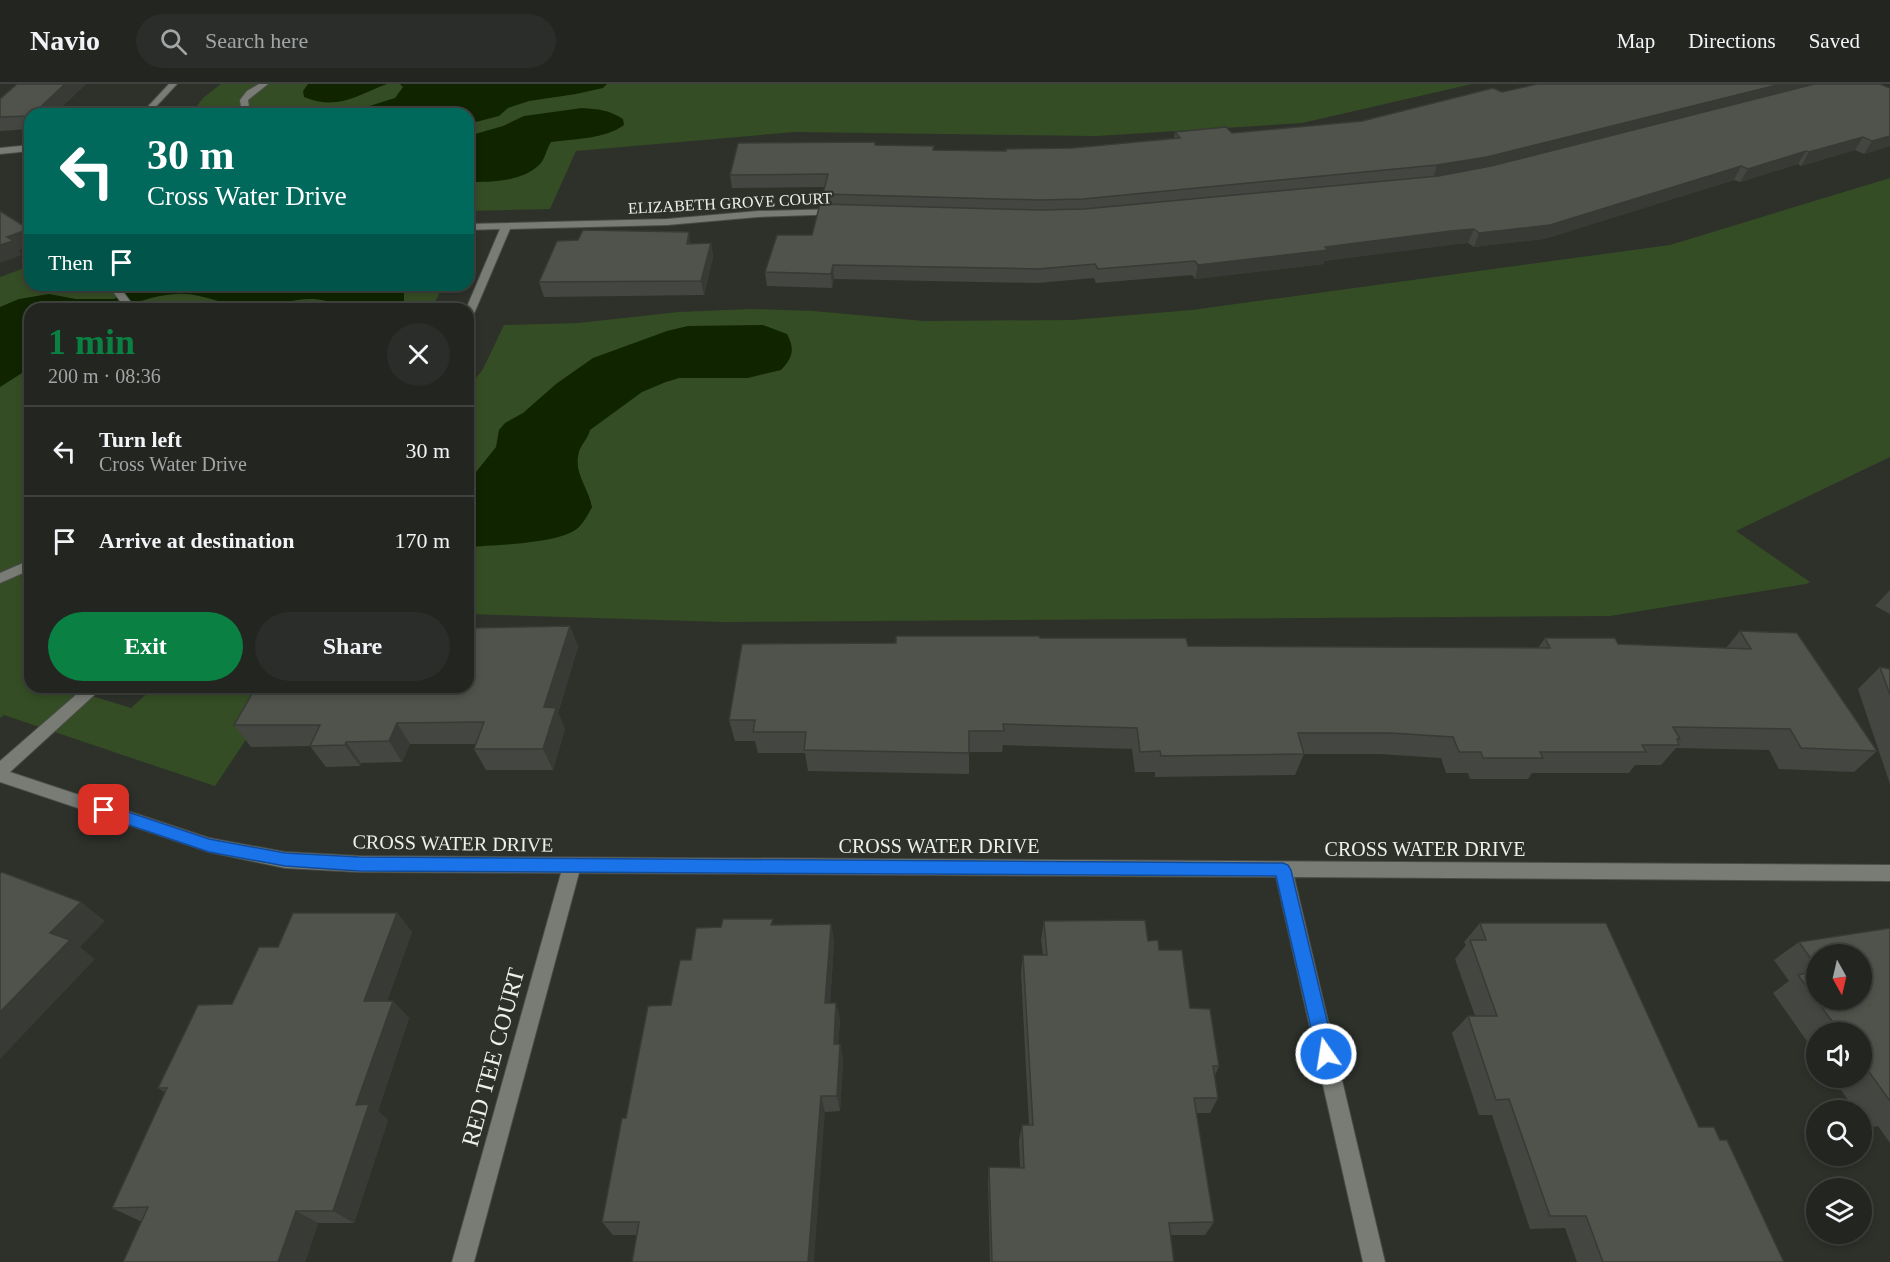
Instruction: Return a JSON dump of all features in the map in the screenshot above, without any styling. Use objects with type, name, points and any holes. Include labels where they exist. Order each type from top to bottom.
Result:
[{"type":"street","points":[[151,108],[173,84]]},
{"type":"street","points":[[245,108],[244,100],[249,93],[264,84]]},
{"type":"street","points":[[0,151],[24,149]]},
{"type":"street","name":"ELIZABETH GROVE COURT","points":[[474,227],[667,222],[804,212],[849,213]]},
{"type":"street","points":[[473,303],[506,226]]},
{"type":"street","points":[[117,291],[126,303]]},
{"type":"street","points":[[0,578],[24,568]]},
{"type":"street","points":[[0,773],[88,693]]},
{"type":"street","name":"CROSS WATER DRIVE","points":[[0,773],[209,845],[285,860],[359,864],[1890,873]]},
{"type":"street","name":"RED TEE COURT","points":[[463,1262],[572,865]]},
{"type":"street","points":[[1283,870],[1374,1262]]},
{"type":"shaded area","points":[[221,84],[1472,84],[1302,123],[1097,136],[795,132],[576,151],[550,209],[474,211],[474,108],[196,108],[203,98]]},
{"type":"shaded area","points":[[308,84],[387,84],[347,100],[327,102],[304,97],[303,91]]},
{"type":"shaded area","points":[[400,84],[607,84],[603,88],[576,94],[529,101],[508,108],[499,116],[474,122],[474,108],[363,108],[395,98],[403,87]]},
{"type":"shaded area","points":[[582,108],[613,114],[623,119],[624,125],[599,136],[551,142],[541,163],[526,174],[507,180],[474,182],[474,134],[503,126],[524,116]]},
{"type":"shaded area","points":[[1890,178],[1890,457],[1736,531],[1810,582],[1806,584],[1610,616],[724,622],[474,614],[474,381],[483,369],[504,325],[578,323],[679,312],[751,309],[813,311],[924,321],[1072,320],[1192,310],[1670,245]]},
{"type":"shaded area","points":[[24,268],[24,291],[440,291],[435,303],[24,303],[24,693],[82,693],[131,708],[147,693],[277,693],[215,786],[4,715],[0,718],[0,277]]},
{"type":"shaded area","points":[[131,291],[404,291],[406,303],[327,303],[326,301],[307,299],[283,303],[224,303],[196,295],[176,294],[135,303],[24,303],[24,372],[0,387],[0,307],[19,299],[49,294],[76,299],[114,299]]},
{"type":"shaded area","points":[[763,325],[787,334],[792,353],[781,370],[748,378],[679,378],[642,392],[590,430],[580,449],[579,473],[592,507],[579,527],[570,533],[543,540],[474,547],[474,474],[496,447],[499,430],[505,423],[523,413],[556,384],[593,358],[667,331],[688,326]]},
{"type":"building","points":[[17,84],[65,84],[39,108],[24,108],[24,116],[0,117],[0,99]]},
{"type":"building","points":[[1537,84],[1781,84],[1487,157],[1437,165],[1083,199],[1040,200],[823,194],[828,174],[730,175],[738,143],[875,142],[875,145],[934,146],[933,150],[1006,151],[1006,149],[1072,148],[1180,138],[1175,132],[1226,127],[1232,133],[1362,121],[1493,88],[1502,92]]},
{"type":"building","points":[[1814,84],[1880,84],[1890,88],[1890,136],[1872,141],[1863,137],[1748,169],[1741,166],[1550,225],[1479,233],[1474,229],[1451,231],[1325,247],[1328,250],[1198,265],[1195,261],[1098,269],[1095,264],[1038,269],[833,265],[831,274],[765,272],[777,235],[812,235],[820,204],[1040,210],[1084,209],[1438,176],[1491,166]]},
{"type":"building","points":[[0,211],[24,226],[24,231],[7,237],[13,241],[0,245]]},
{"type":"building","points":[[583,230],[689,232],[687,244],[711,243],[701,281],[539,282],[557,241],[578,240]]},
{"type":"building","points":[[570,626],[544,707],[556,708],[543,749],[474,749],[484,722],[397,723],[389,741],[310,746],[320,725],[234,725],[253,693],[474,693],[474,628]]},
{"type":"building","points":[[1740,631],[1797,633],[1877,751],[1801,748],[1790,729],[1673,727],[1680,739],[1677,739],[1679,745],[1642,745],[1646,752],[1540,752],[1543,758],[1483,758],[1481,752],[1459,752],[1453,737],[1390,733],[1298,733],[1304,754],[1161,756],[1160,751],[1140,752],[1137,728],[1003,724],[1004,731],[969,731],[969,753],[804,750],[806,732],[753,732],[755,720],[729,720],[742,644],[896,643],[896,636],[1039,636],[1040,638],[1186,638],[1188,646],[1550,648],[1545,638],[1615,638],[1618,644],[1751,649]]},
{"type":"building","points":[[1880,667],[1890,669],[1890,695]]},
{"type":"building","points":[[2,872],[81,902],[50,933],[70,940],[0,1012],[0,874]]},
{"type":"building","points":[[293,913],[397,913],[364,1001],[393,1001],[356,1105],[369,1104],[333,1211],[296,1211],[278,1262],[123,1262],[148,1207],[112,1208],[167,1088],[158,1088],[198,1005],[232,1004],[259,947],[278,947]]},
{"type":"building","points":[[723,919],[773,919],[771,925],[831,924],[825,1003],[836,1003],[834,1044],[840,1044],[837,1096],[821,1096],[808,1262],[632,1262],[639,1222],[602,1222],[622,1118],[626,1118],[648,1006],[671,1005],[680,960],[691,960],[696,928],[721,927]]},
{"type":"building","points":[[1145,920],[1148,941],[1158,940],[1159,950],[1182,950],[1190,1008],[1210,1009],[1219,1066],[1213,1066],[1218,1098],[1194,1098],[1214,1222],[1169,1223],[1174,1262],[992,1262],[989,1167],[1024,1168],[1022,1125],[1033,1125],[1023,955],[1047,955],[1044,921]]},
{"type":"building","points":[[1480,923],[1606,923],[1699,1127],[1714,1127],[1720,1140],[1727,1140],[1784,1262],[1603,1262],[1586,1216],[1550,1216],[1509,1099],[1496,1100],[1468,1016],[1497,1016],[1470,940],[1486,940]]},
{"type":"building","points":[[1890,928],[1890,1101],[1872,1076],[1872,1022],[1833,1022],[1824,1010],[1872,1010],[1872,944],[1806,944],[1806,952],[1799,942]]},
{"type":"building","points":[[1806,973],[1806,986],[1798,975]]},
{"type":"route","points":[[104,810],[209,845],[285,860],[359,864],[1283,870],[1326,1054]]}]
